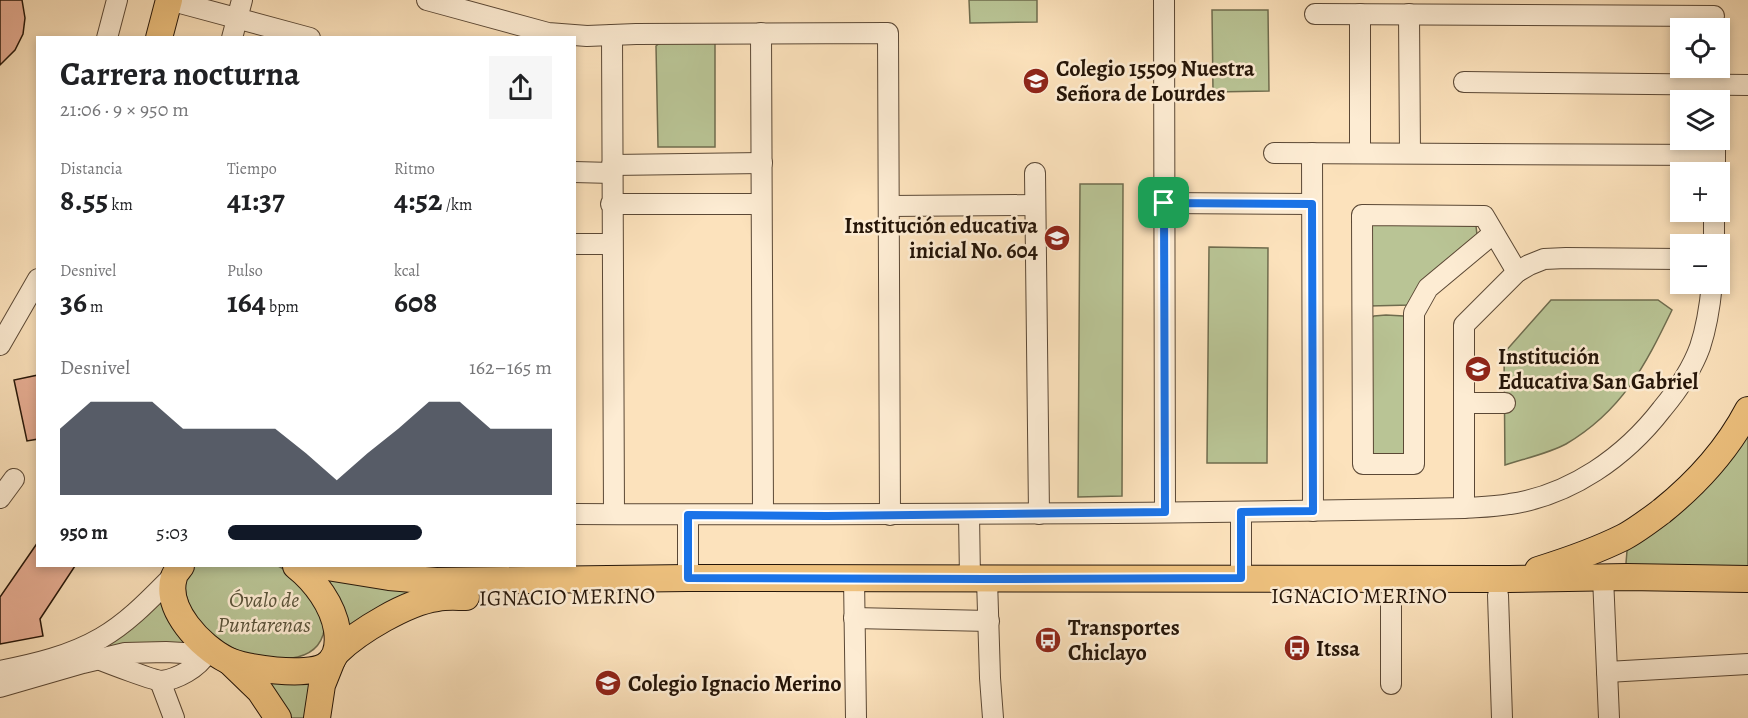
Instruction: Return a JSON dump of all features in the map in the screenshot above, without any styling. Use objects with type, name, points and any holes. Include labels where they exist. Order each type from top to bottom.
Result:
[{"type":"main road","points":[[160,36],[170,0]]},
{"type":"main road","points":[[1504,587],[1625,536],[1648,521],[1693,485],[1723,451],[1748,410]]},
{"type":"main road","points":[[1615,585],[1617,549],[1625,536]]},
{"type":"main road","points":[[297,567],[322,594],[336,624],[338,639],[335,656],[322,685],[317,718]]},
{"type":"main road","points":[[327,567],[414,581],[688,578],[854,598],[983,594],[1241,578],[1504,587],[1748,579]]},
{"type":"main road","points":[[177,569],[173,590],[180,615],[199,640],[260,691],[278,718]]},
{"type":"main road","points":[[1615,585],[1748,587]]},
{"type":"main road","name":"IGNACIO MERINO","points":[[983,594],[1391,595],[1504,587]]},
{"type":"main road","name":"IGNACIO MERINO","points":[[335,656],[348,641],[391,615],[437,598],[688,595],[854,598]]},
{"type":"main road","points":[[218,657],[248,667],[284,671],[318,669],[325,666],[335,656]]},
{"type":"street","points":[[108,36],[117,0]]},
{"type":"street","points":[[170,0],[240,9],[305,36]]},
{"type":"street","points":[[427,0],[547,35],[888,33],[890,514]]},
{"type":"street","points":[[1164,0],[1165,512]]},
{"type":"street","points":[[233,36],[240,9]]},
{"type":"street","points":[[1315,14],[1714,15]]},
{"type":"street","points":[[1360,14],[1360,153]]},
{"type":"street","points":[[1409,14],[1410,153]]},
{"type":"street","points":[[761,33],[763,514]]},
{"type":"street","points":[[612,35],[614,514]]},
{"type":"street","points":[[1464,82],[1748,86]]},
{"type":"street","points":[[1274,153],[1715,156]]},
{"type":"street","points":[[1312,153],[1313,511]]},
{"type":"street","points":[[576,172],[762,163]]},
{"type":"street","points":[[1035,173],[1039,514]]},
{"type":"street","points":[[1164,203],[1312,204]]},
{"type":"street","points":[[611,204],[761,204]]},
{"type":"street","points":[[889,206],[1035,205]]},
{"type":"street","points":[[1494,233],[1428,288],[1414,313],[1414,464],[1363,464],[1362,215],[1484,216],[1517,272]]},
{"type":"street","points":[[576,244],[612,244]]},
{"type":"street","points":[[1464,508],[1464,325],[1517,272],[1544,259],[1670,259]]},
{"type":"street","points":[[0,345],[36,282]]},
{"type":"street","points":[[576,514],[827,516],[1241,512],[1464,508],[1512,504],[1536,498],[1582,478],[1604,465],[1643,433],[1676,392],[1689,370],[1699,349],[1705,328],[1710,294]]},
{"type":"street","points":[[1464,403],[1504,404]]},
{"type":"street","points":[[0,498],[14,479]]},
{"type":"street","points":[[1241,512],[1241,578]]},
{"type":"street","points":[[969,514],[983,594],[993,718]]},
{"type":"street","points":[[688,515],[688,578]]},
{"type":"street","points":[[0,671],[68,654],[102,638],[144,604],[177,569]]},
{"type":"street","points":[[1609,718],[1607,672],[1615,585]]},
{"type":"street","points":[[1502,718],[1504,587]]},
{"type":"street","points":[[856,718],[854,598],[983,594]]},
{"type":"street","points":[[1391,595],[1391,684]]},
{"type":"street","points":[[0,687],[112,655],[145,652],[218,657]]},
{"type":"street","points":[[98,660],[160,681],[175,677],[202,661],[218,657]]},
{"type":"street","points":[[1607,672],[1748,664]]},
{"type":"street","points":[[160,681],[174,718]]},
{"type":"green space","points":[[969,0],[1037,0],[1037,22],[970,23]]},
{"type":"green space","points":[[1212,10],[1268,10],[1269,91],[1213,92]]},
{"type":"green space","points":[[710,38],[715,44],[715,147],[658,147],[656,46],[664,39]]},
{"type":"green space","points":[[1080,184],[1123,184],[1122,496],[1078,497]]},
{"type":"green space","points":[[1371,223],[1476,226],[1477,235],[1411,305],[1369,306]]},
{"type":"green space","points":[[1209,247],[1268,248],[1267,463],[1207,463]]},
{"type":"green space","points":[[1551,300],[1658,300],[1672,310],[1652,350],[1630,386],[1602,417],[1586,431],[1560,447],[1505,465],[1504,353]]},
{"type":"green space","points":[[1374,316],[1404,316],[1409,319],[1406,455],[1370,454],[1369,320]]},
{"type":"green space","points":[[1748,427],[1748,570],[1630,568],[1626,563],[1627,551],[1633,543]]},
{"type":"green space","name":"Óvalo de Puntarenas","points":[[193,567],[280,567],[302,586],[320,613],[324,624],[323,635],[317,646],[308,653],[283,659],[256,656],[233,648],[207,630],[192,611],[185,589],[188,575]]},
{"type":"green space","points":[[326,575],[433,586],[347,634]]},
{"type":"green space","points":[[164,591],[200,643],[102,651],[103,645]]},
{"type":"green space","points":[[311,674],[311,718],[286,718],[259,677]]},
{"type":"building","points":[[0,0],[22,0],[25,18],[23,34],[15,50],[0,65]]},
{"type":"building","points":[[36,375],[36,439],[27,441],[14,380]]},
{"type":"building","points":[[36,545],[36,567],[74,567],[40,619],[43,636],[0,644],[0,597]]},
{"type":"place","name":"Colegio 15509 Nuestra Señora de Lourdes","points":[[1036,81]]},
{"type":"place","name":"Institución educativa inicial No. 604","points":[[1057,238]]},
{"type":"place","name":"Institución Educativa San Gabriel","points":[[1478,369]]},
{"type":"place","name":"Transportes Chiclayo","points":[[1048,640]]},
{"type":"place","name":"Itssa","points":[[1297,648]]},
{"type":"place","name":"Colegio Ignacio Merino","points":[[608,683]]},
{"type":"route","points":[[1164,203],[1312,204],[1313,511],[1241,512],[1241,578],[688,578],[688,515],[827,516],[1165,512],[1164,203]]}]
